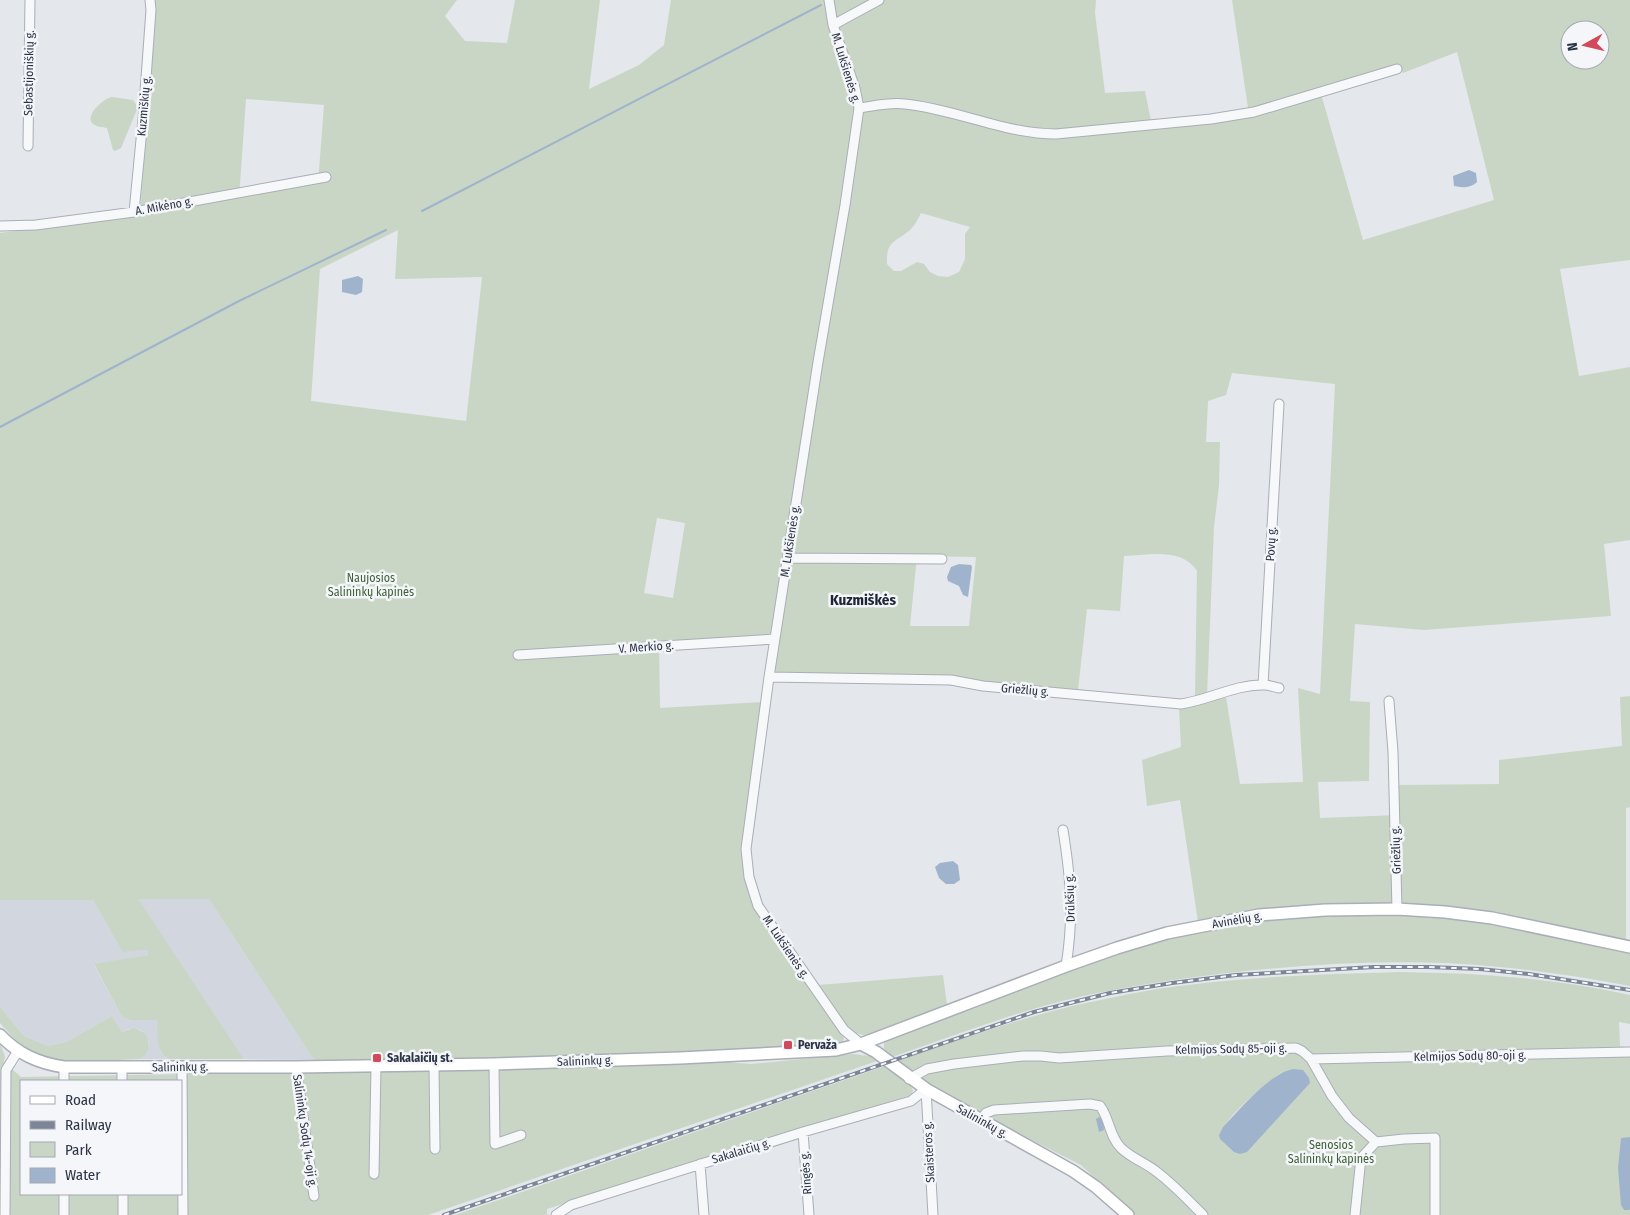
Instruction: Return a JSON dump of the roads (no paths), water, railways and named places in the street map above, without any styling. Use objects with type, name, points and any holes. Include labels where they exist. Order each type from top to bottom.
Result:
[{"type":"main road","name":"Avinėlių g.","points":[[861,1044],[1066,966],[1167,933],[1259,915],[1325,910],[1397,909],[1445,912],[1492,918],[1630,947]]},
{"type":"main road","name":"Salininkų g.","points":[[0,1035],[18,1051],[40,1062],[64,1067],[122,1068],[494,1064],[807,1052],[836,1050],[861,1044],[876,1052],[926,1089],[980,1121],[1073,1171],[1096,1187],[1128,1215]]},
{"type":"street","name":"Sebastijoniškių g.","points":[[28,146],[30,0]]},
{"type":"street","name":"Kuzmiškių g.","points":[[134,212],[146,79],[151,10],[150,0]]},
{"type":"street","points":[[833,25],[879,0]]},
{"type":"street","name":"M. Lukšienės g.","points":[[829,4],[833,25],[855,88],[859,108],[769,678],[746,849],[749,877],[758,906],[844,1030],[861,1044]]},
{"type":"street","points":[[859,108],[903,104],[930,107],[1014,130],[1036,134],[1056,134],[1211,119],[1254,112],[1398,69]]},
{"type":"street","name":"A. Mikėno g.","points":[[0,226],[36,225],[134,212],[326,177]]},
{"type":"street","name":"Povų g.","points":[[1264,685],[1279,404]]},
{"type":"street","points":[[788,558],[942,559]]},
{"type":"street","name":"V. Merkio g.","points":[[518,655],[775,639]]},
{"type":"street","name":"Griežlių g.","points":[[769,678],[951,680],[983,686],[1182,704],[1240,688],[1264,685],[1279,688]]},
{"type":"street","name":"Griežlių g.","points":[[1389,702],[1394,761],[1397,909]]},
{"type":"street","name":"Drūkšių g.","points":[[1063,830],[1070,881],[1072,917],[1066,966]]},
{"type":"street","name":"Kelmijos Sodų 85-oji g.","points":[[909,1078],[927,1069],[1023,1056],[1059,1058],[1167,1050],[1291,1047],[1302,1051],[1311,1059]]},
{"type":"street","points":[[5,1215],[3,1070],[18,1051]]},
{"type":"street","name":"Kelmijos Sodų 80-oji g.","points":[[1311,1059],[1630,1052]]},
{"type":"street","points":[[1311,1059],[1332,1096],[1376,1142]]},
{"type":"street","points":[[494,1064],[496,1144],[521,1135]]},
{"type":"street","points":[[434,1065],[435,1149]]},
{"type":"street","points":[[374,1174],[376,1066]]},
{"type":"street","points":[[64,1067],[64,1080]]},
{"type":"street","points":[[182,1067],[183,1215]]},
{"type":"street","name":"Salininkų Sodų 14-oji g.","points":[[296,1067],[314,1196]]},
{"type":"street","points":[[122,1068],[122,1080]]},
{"type":"street","name":"Sakalaičių g.","points":[[556,1215],[571,1205],[803,1132],[911,1101],[926,1089]]},
{"type":"street","name":"Skaisteros g.","points":[[926,1089],[933,1215]]},
{"type":"street","points":[[980,1121],[986,1113],[994,1110],[1090,1104],[1100,1106],[1107,1118],[1110,1132],[1121,1148],[1156,1172],[1203,1215]]},
{"type":"street","name":"Ringės g.","points":[[803,1132],[809,1215]]},
{"type":"street","points":[[1356,1215],[1361,1158],[1376,1142],[1435,1138],[1434,1215]]},
{"type":"street","points":[[700,1164],[704,1215]]},
{"type":"street","points":[[64,1195],[64,1215]]},
{"type":"street","points":[[123,1195],[123,1215]]},
{"type":"water","points":[[1469,170],[1476,173],[1477,182],[1466,187],[1454,186],[1453,176]]},
{"type":"water","points":[[358,276],[363,279],[362,292],[356,295],[342,292],[342,280]]},
{"type":"water","points":[[959,564],[971,565],[972,567],[968,597],[963,595],[959,586],[948,581],[947,577],[951,567]]},
{"type":"water","points":[[953,861],[958,865],[960,880],[954,884],[946,884],[939,878],[935,867],[940,863]]},
{"type":"water","points":[[1293,1069],[1303,1070],[1310,1083],[1247,1152],[1240,1154],[1234,1152],[1220,1139],[1219,1135],[1223,1127],[1265,1085],[1284,1072]]},
{"type":"water","points":[[1099,1117],[1103,1120],[1104,1130],[1099,1132],[1096,1119]]},
{"type":"water","points":[[1630,1137],[1630,1209],[1624,1210],[1621,1205],[1618,1168],[1621,1138]]},
{"type":"waterway","points":[[422,211],[821,5]]},
{"type":"waterway","points":[[0,427],[239,301],[386,230]]},
{"type":"railway","points":[[444,1215],[1034,1012],[1110,993],[1236,975],[1374,967],[1480,969],[1529,974],[1630,990]]},
{"type":"place","name":"Pervaža","points":[[788,1045]]},
{"type":"place","name":"Sakalaičių st.","points":[[377,1058]]},
{"type":"district","name":"Kuzmiškės","points":[[863,600]]},
{"type":"park label","name":"Naujosios Salininkų kapinės","points":[[371,585]]},
{"type":"park label","name":"Senosios Salininkų kapinės","points":[[1331,1152]]}]
